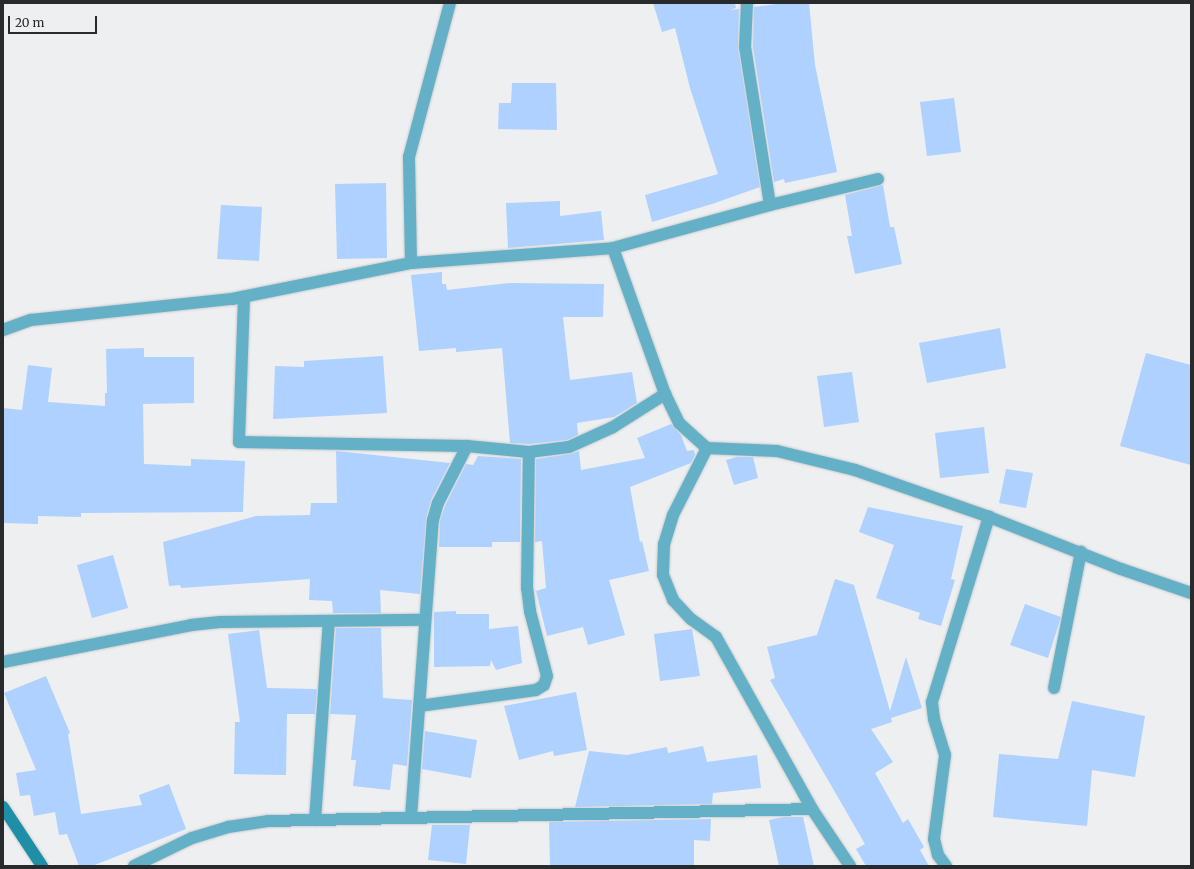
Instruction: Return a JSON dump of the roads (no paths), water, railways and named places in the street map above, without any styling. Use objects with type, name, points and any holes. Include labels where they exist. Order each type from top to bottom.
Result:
[{"type":"street","points":[[411,262],[409,157],[450,3]]},
{"type":"street","points":[[747,3],[745,47],[770,205]]},
{"type":"street","points":[[3,330],[31,320],[244,297],[411,262],[613,248],[770,205],[878,180]]},
{"type":"street","points":[[613,248],[665,394],[679,423],[708,448],[777,451],[855,470],[989,517],[1191,593]]},
{"type":"street","points":[[244,297],[239,442],[468,446],[529,452],[569,447],[613,426],[665,394]]},
{"type":"street","points":[[412,817],[432,520],[438,503],[468,446]]},
{"type":"street","points":[[708,448],[673,515],[664,544],[663,575],[673,600],[691,619],[716,637],[812,809],[850,866]]},
{"type":"street","points":[[419,706],[536,690],[544,685],[547,676],[530,611],[527,588],[529,452]]},
{"type":"street","points":[[946,866],[938,855],[934,839],[945,755],[934,719],[932,702],[989,517]]},
{"type":"street","points":[[1054,688],[1081,552]]},
{"type":"street","points":[[3,662],[191,625],[220,622],[425,620]]},
{"type":"street","points":[[315,820],[329,621]]},
{"type":"street","points":[[3,807],[42,866]]},
{"type":"street","points":[[134,866],[192,838],[228,827],[268,820],[812,809]]}]
